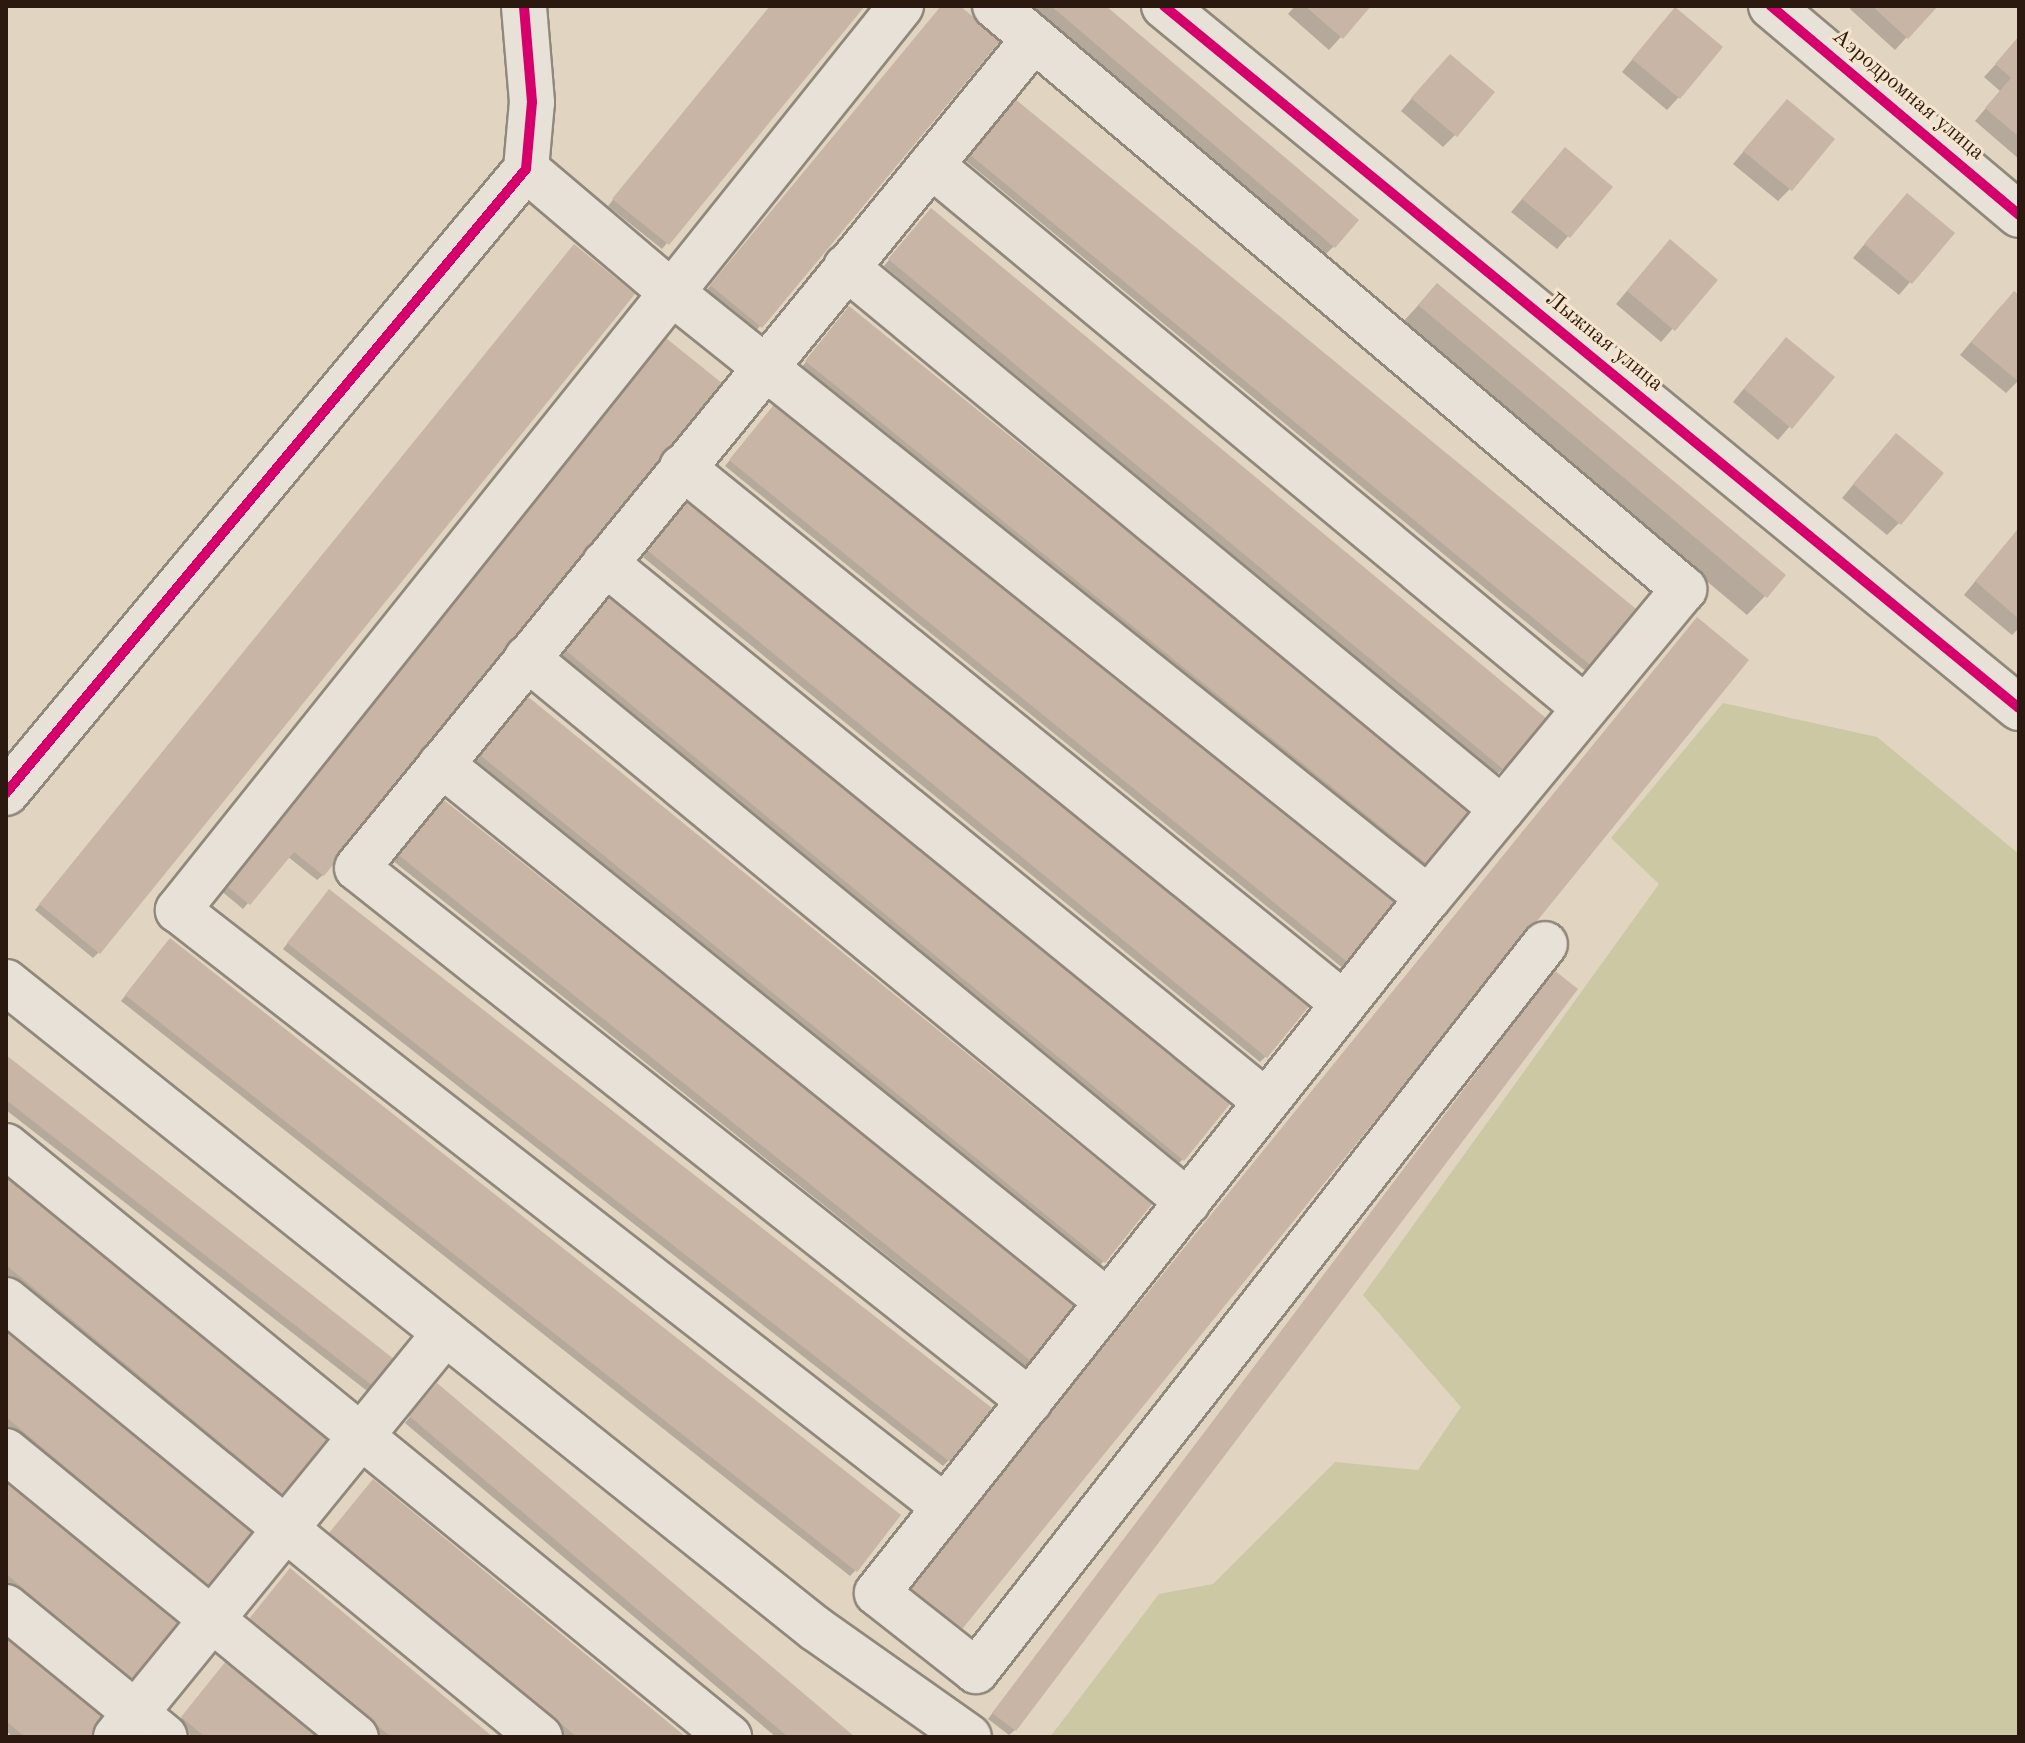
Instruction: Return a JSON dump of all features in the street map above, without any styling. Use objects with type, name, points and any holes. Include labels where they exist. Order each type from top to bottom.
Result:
[{"type":"street","points":[[6,793],[526,169],[532,102],[524,6]]},
{"type":"street","points":[[901,6],[178,910],[945,1507]]},
{"type":"street","points":[[995,6],[1684,589],[1428,898],[877,1593],[976,1671],[1545,944]]},
{"type":"street","name":"Лыжная улица","points":[[1164,6],[2019,708]]},
{"type":"street","name":"Аэродромная улица","points":[[1771,6],[2019,215]]},
{"type":"street","points":[[1030,1401],[357,868],[1034,39]]},
{"type":"street","points":[[931,165],[1585,708]]},
{"type":"street","points":[[526,169],[671,292],[1428,898]]},
{"type":"street","points":[[846,267],[1502,809]]},
{"type":"street","points":[[682,467],[1344,1004]]},
{"type":"street","points":[[605,563],[1266,1102]]},
{"type":"street","points":[[527,658],[1188,1202]]},
{"type":"street","points":[[441,764],[1108,1302]]},
{"type":"street","points":[[6,982],[816,1629],[969,1737]]},
{"type":"street","points":[[6,1146],[729,1737]]},
{"type":"street","points":[[6,1300],[540,1737]]},
{"type":"street","points":[[6,1607],[139,1729],[212,1620],[445,1333]]},
{"type":"street","points":[[6,1451],[356,1737]]},
{"type":"shaded area","points":[[1723,703],[1877,737],[2019,854],[2019,1737],[1050,1737],[1159,1594],[1213,1584],[1335,1462],[1418,1470],[1461,1407],[1363,1295],[1659,884],[1611,838]]},
{"type":"building","points":[[770,6],[865,6],[669,245],[612,199]]},
{"type":"building","points":[[941,6],[960,6],[1001,40],[762,328],[710,285]]},
{"type":"building","points":[[1051,6],[1106,6],[1359,220],[1335,248]]},
{"type":"building","points":[[1305,6],[1371,6],[1343,39]]},
{"type":"building","points":[[1872,6],[1938,6],[1908,39]]},
{"type":"building","points":[[1675,7],[1723,47],[1680,99],[1632,59]]},
{"type":"building","points":[[2019,36],[2019,137],[1985,108],[2011,78],[1995,64]]},
{"type":"building","points":[[1450,54],[1495,92],[1457,137],[1411,98]]},
{"type":"building","points":[[1014,98],[1641,613],[1595,669],[969,154]]},
{"type":"building","points":[[1787,99],[1835,139],[1792,191],[1743,151]]},
{"type":"building","points":[[1565,147],[1613,187],[1570,238],[1522,199]]},
{"type":"building","points":[[1907,193],[1955,233],[1912,284],[1864,244]]},
{"type":"building","points":[[931,208],[1547,719],[1504,770],[888,259]]},
{"type":"building","points":[[1670,239],[1718,280],[1675,331],[1627,291]]},
{"type":"building","points":[[574,244],[635,294],[100,954],[39,904]]},
{"type":"building","points":[[1437,283],[1786,575],[1767,598],[1418,305]]},
{"type":"building","points":[[2014,291],[2019,295],[2019,382],[1971,342]]},
{"type":"building","points":[[849,306],[1471,809],[1427,864],[805,361]]},
{"type":"building","points":[[1786,337],[1835,377],[1792,429],[1744,389]]},
{"type":"building","points":[[666,338],[723,384],[324,876],[294,852],[250,905],[224,884]]},
{"type":"building","points":[[777,401],[1399,906],[1351,965],[729,460]]},
{"type":"building","points":[[1896,433],[1944,473],[1901,525],[1853,484]]},
{"type":"building","points":[[691,497],[1311,1004],[1267,1058],[647,550]]},
{"type":"building","points":[[2019,531],[2019,619],[1975,581]]},
{"type":"building","points":[[613,593],[1230,1104],[1184,1161],[565,650]]},
{"type":"building","points":[[1697,617],[1749,660],[959,1633],[906,1590]]},
{"type":"building","points":[[527,696],[1152,1204],[1105,1263],[480,755]]},
{"type":"building","points":[[435,793],[1081,1308],[1036,1365],[391,849]]},
{"type":"building","points":[[329,889],[992,1408],[950,1462],[287,943]]},
{"type":"building","points":[[170,938],[901,1515],[857,1572],[125,995]]},
{"type":"building","points":[[1554,970],[1578,989],[1016,1731],[992,1713]]},
{"type":"building","points":[[6,1055],[399,1363],[378,1390],[6,1100]]},
{"type":"building","points":[[6,1172],[330,1441],[285,1496],[6,1265]]},
{"type":"building","points":[[6,1322],[260,1534],[212,1590],[6,1417]]},
{"type":"building","points":[[437,1383],[855,1737],[788,1737],[409,1416]]},
{"type":"building","points":[[6,1479],[182,1627],[135,1682],[6,1574]]},
{"type":"building","points":[[373,1479],[686,1737],[577,1737],[329,1533]]},
{"type":"building","points":[[290,1568],[493,1737],[391,1737],[249,1619]]},
{"type":"building","points":[[6,1625],[116,1716],[99,1737],[25,1737],[6,1721]]},
{"type":"building","points":[[226,1661],[319,1737],[205,1737],[181,1717]]},
{"type":"cycle path","points":[[6,793],[526,169],[532,102],[524,6]]},
{"type":"cycle path","points":[[1164,6],[2019,708]]},
{"type":"cycle path","points":[[1771,6],[2019,215]]}]
